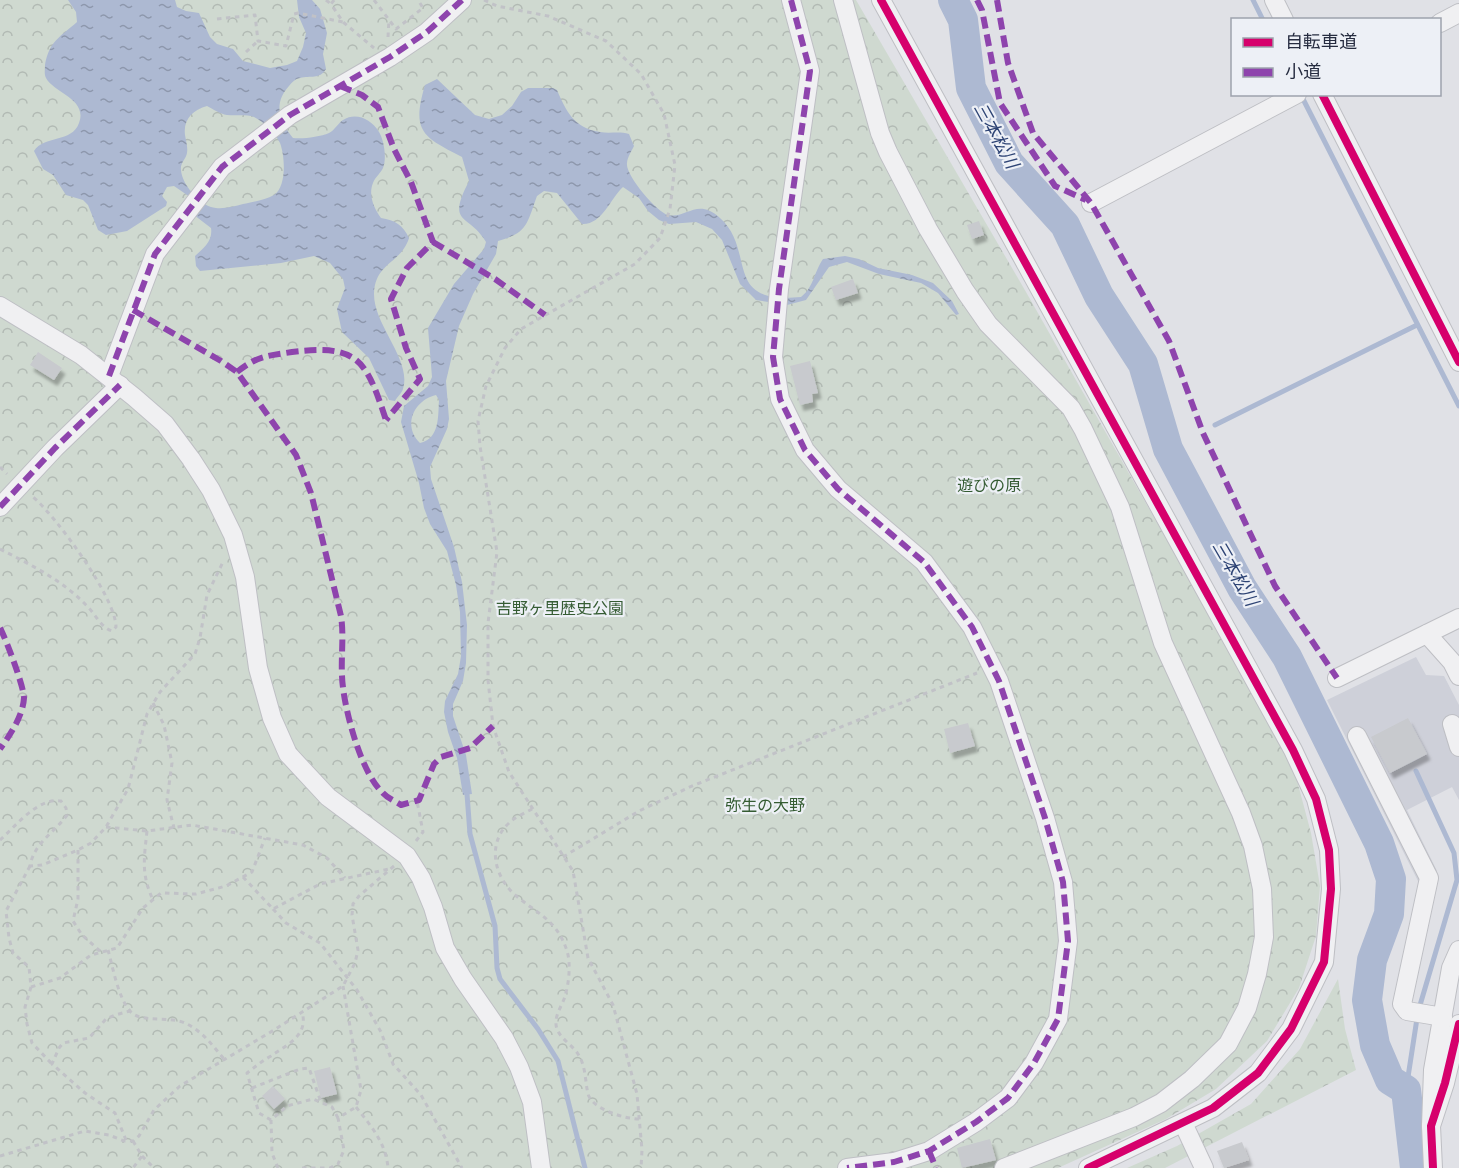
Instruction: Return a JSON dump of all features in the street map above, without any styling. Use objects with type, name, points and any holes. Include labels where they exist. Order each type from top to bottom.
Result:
[{"type":"street","points":[[0,507],[114,380],[155,254],[222,168],[290,115],[387,60],[427,32],[462,0]]},
{"type":"street","points":[[791,0],[810,71],[778,300],[773,357],[780,399],[805,450],[838,489],[924,562],[972,627],[992,667],[1016,727],[1045,818],[1063,882],[1068,941],[1058,1019],[1034,1063],[1008,1098],[976,1122],[929,1151],[894,1162],[847,1168]]},
{"type":"street","points":[[843,0],[880,133],[928,229],[952,272],[988,324],[1071,408],[1095,452],[1127,527],[1163,643],[1241,813],[1253,846],[1262,889],[1264,937],[1257,974],[1247,1008],[1228,1044],[1192,1079],[1161,1103],[1134,1117],[1004,1168]]},
{"type":"street","points":[[881,0],[1293,750],[1319,810],[1329,850],[1331,889],[1324,962],[1291,1029],[1258,1073],[1213,1108],[1088,1168]]},
{"type":"street","points":[[1274,0],[1283,18]]},
{"type":"street","points":[[1441,22],[1459,13]]},
{"type":"street","points":[[1091,203],[1294,96]]},
{"type":"street","points":[[1323,96],[1459,362]]},
{"type":"street","points":[[0,306],[81,355],[165,424],[211,490],[233,535],[245,577],[258,668],[272,718],[288,754],[328,797],[407,856],[421,878],[433,907],[445,948],[463,979],[504,1038],[519,1067],[532,1102],[541,1168]]},
{"type":"street","points":[[1337,678],[1459,618]]},
{"type":"street","points":[[1427,634],[1452,662],[1459,676]]},
{"type":"street","points":[[1452,724],[1459,747]]},
{"type":"street","points":[[1357,736],[1429,878],[1402,1004],[1407,1011],[1451,1020]]},
{"type":"street","points":[[1433,1168],[1431,1126],[1445,1083],[1451,1020],[1451,968],[1459,950]]},
{"type":"street","points":[[1183,1123],[1198,1166]]},
{"type":"path","points":[[326,0],[343,22],[387,60]]},
{"type":"path","points":[[331,4],[334,0]]},
{"type":"path","points":[[374,0],[396,29],[423,8],[418,0]]},
{"type":"path","points":[[484,0],[497,6],[548,16],[606,41],[641,74],[664,114],[675,165],[670,209],[660,238],[635,264],[521,329],[505,348],[486,386],[478,422],[497,552],[488,623],[488,680],[493,726],[509,772],[573,872],[588,958],[614,1005],[637,1094],[642,1150],[641,1168]]},
{"type":"path","points":[[258,41],[286,46],[294,14],[297,13],[343,22]]},
{"type":"path","points":[[217,19],[255,15],[258,41]]},
{"type":"path","points":[[246,52],[258,41]]},
{"type":"path","points":[[0,549],[43,571],[71,590],[106,628],[112,631],[116,627],[116,619],[100,586],[75,544],[42,505],[21,486]]},
{"type":"path","points":[[30,866],[42,865],[78,850],[91,843],[106,827],[128,789],[147,714],[160,692],[195,654],[207,595],[233,535]]},
{"type":"path","points":[[563,857],[639,811],[692,786],[992,667]]},
{"type":"path","points":[[153,703],[164,725],[172,763],[167,800],[174,828]]},
{"type":"path","points":[[0,840],[42,803],[53,800],[61,801],[66,808],[67,815],[60,825],[38,845],[32,854],[30,866],[6,912],[13,953],[29,967],[31,987],[25,1007],[32,1043],[52,1064],[86,1093],[115,1113],[126,1141]]},
{"type":"path","points":[[0,1156],[85,1131],[133,1141],[139,1136],[154,1110],[180,1086],[343,986],[356,963],[358,950],[352,915],[353,904],[390,868],[407,856],[423,832],[417,801]]},
{"type":"path","points":[[532,809],[509,822],[499,836],[494,851],[495,861],[503,881],[513,893],[544,915],[555,928],[567,951],[569,972],[565,996],[555,1022],[558,1034],[579,1056],[585,1073],[588,1097],[594,1104],[606,1110],[628,1119],[639,1119]]},
{"type":"path","points":[[106,827],[147,831],[192,825],[303,845],[327,858],[345,878]]},
{"type":"path","points":[[147,831],[145,883],[153,900]]},
{"type":"path","points":[[31,987],[60,978],[91,955],[117,948],[143,908],[161,893],[196,894],[226,886],[252,872],[265,838]]},
{"type":"path","points":[[78,850],[78,899],[73,921],[82,935],[101,952]]},
{"type":"path","points":[[273,909],[320,884],[390,868]]},
{"type":"path","points":[[243,877],[286,923],[320,944],[347,977],[381,1032],[393,1064],[421,1095],[462,1168]]},
{"type":"path","points":[[108,950],[115,980],[130,1011],[141,1018],[175,1019],[187,1023],[210,1042],[224,1059]]},
{"type":"path","points":[[338,1118],[356,1107],[361,1090],[343,986]]},
{"type":"path","points":[[52,1064],[58,1048],[63,1043],[89,1038],[106,1020],[130,1011]]},
{"type":"path","points":[[271,1120],[259,1113],[247,1073],[292,1043],[301,1032],[305,1019],[302,1012]]},
{"type":"path","points":[[252,1088],[300,1069],[309,1068],[321,1102]]},
{"type":"path","points":[[271,1120],[287,1106],[313,1099],[332,1107],[338,1118],[344,1150],[338,1164],[328,1168],[302,1168]]},
{"type":"path","points":[[356,1107],[374,1130],[387,1153],[388,1168]]},
{"type":"path","points":[[271,1120],[272,1153],[278,1168]]},
{"type":"path","points":[[133,1141],[142,1156],[154,1168]]},
{"type":"path","points":[[133,1168],[142,1156]]},
{"type":"shaded area","points":[[1416,657],[1426,675],[1444,676],[1459,705],[1459,800],[1452,787],[1407,810],[1437,871],[1418,881],[1327,700]]},
{"type":"green space","name":"吉野ヶ里歴史公園","points":[[0,0],[856,0],[1026,292],[1252,690],[1295,773],[1311,833],[1320,886],[1316,936],[1299,988],[1267,1041],[1216,1089],[1166,1119],[1058,1168],[0,1168]]},
{"type":"green space","points":[[1338,979],[1345,1029],[1356,1070],[1165,1168],[1127,1168],[1177,1146],[1251,1104],[1300,1049]]},
{"type":"water","points":[[68,0],[175,0],[177,7],[199,13],[210,37],[217,44],[233,49],[243,61],[270,68],[297,61],[303,47],[306,33],[299,17],[297,0],[312,0],[320,9],[327,33],[323,54],[326,69],[318,76],[300,78],[292,82],[281,99],[281,118],[293,138],[311,137],[331,132],[343,120],[353,117],[368,120],[381,135],[385,159],[383,168],[374,181],[371,192],[372,201],[381,218],[398,224],[409,238],[405,247],[379,275],[375,283],[374,294],[380,318],[402,366],[403,389],[395,401],[389,400],[369,358],[342,332],[337,309],[345,288],[343,279],[330,263],[314,256],[281,263],[200,271],[196,266],[195,256],[209,240],[211,228],[194,215],[190,197],[174,186],[167,187],[162,196],[167,202],[166,206],[127,231],[106,235],[98,230],[88,205],[83,200],[66,195],[53,175],[43,169],[34,151],[44,143],[70,134],[79,123],[79,108],[75,102],[50,83],[45,72],[50,48],[77,22],[76,12]],"holes":[[[207,106],[219,113],[254,117],[276,136],[282,149],[284,170],[281,185],[274,195],[263,200],[216,208],[204,204],[193,194],[181,170],[187,151],[185,129],[190,116]]]},
{"type":"water","points":[[437,79],[475,115],[489,119],[502,115],[512,106],[521,92],[528,88],[553,88],[557,90],[572,117],[584,127],[600,132],[629,134],[634,146],[628,159],[628,169],[643,192],[668,215],[705,209],[720,218],[731,231],[744,273],[750,284],[760,293],[776,297],[801,297],[809,289],[823,259],[845,256],[933,283],[952,301],[959,314],[956,315],[938,293],[921,283],[879,274],[847,262],[829,267],[806,300],[787,305],[756,300],[740,284],[722,240],[712,229],[696,222],[669,224],[659,220],[648,211],[639,198],[623,187],[600,216],[589,223],[582,224],[557,193],[544,191],[537,196],[525,226],[508,238],[498,241],[496,254],[473,294],[459,326],[446,381],[449,419],[447,429],[430,467],[431,479],[454,547],[462,582],[467,625],[463,681],[453,704],[453,716],[466,755],[472,794],[463,795],[457,758],[444,712],[445,701],[458,674],[461,656],[460,612],[456,585],[447,551],[430,524],[424,508],[401,422],[404,406],[428,386],[432,377],[428,328],[454,284],[484,249],[486,242],[460,212],[459,205],[469,181],[462,157],[429,138],[420,123],[419,113],[425,85]],"holes":[[[436,395],[439,400],[435,432],[427,441],[420,443],[412,429],[413,414],[428,398]]]},
{"type":"building","points":[[979,221],[984,235],[972,239],[967,225]]},
{"type":"building","points":[[853,279],[858,293],[836,300],[831,287]]},
{"type":"building","points":[[38,352],[62,368],[54,380],[30,365]]},
{"type":"building","points":[[810,361],[818,393],[812,394],[813,402],[800,405],[790,366]]},
{"type":"building","points":[[1408,718],[1427,754],[1390,773],[1371,737]]},
{"type":"building","points":[[968,723],[975,746],[950,753],[944,729]]},
{"type":"building","points":[[330,1067],[337,1094],[321,1098],[314,1071]]},
{"type":"building","points":[[273,1086],[285,1099],[274,1109],[262,1096]]},
{"type":"building","points":[[990,1139],[996,1160],[962,1168],[957,1148]]},
{"type":"building","points":[[1242,1142],[1249,1160],[1224,1168],[1217,1151]]},
{"type":"waterway","name":"三本松川","points":[[953,0],[963,20],[971,88],[1009,163],[1065,225],[1099,296],[1143,364],[1168,449],[1242,588],[1287,657],[1379,843],[1391,879],[1389,914],[1372,960],[1367,1000],[1375,1045],[1390,1080],[1406,1090],[1415,1168]]},
{"type":"waterway","points":[[1253,0],[1262,18]]},
{"type":"waterway","points":[[1302,96],[1459,406]]},
{"type":"waterway","points":[[1215,425],[1417,325]]},
{"type":"waterway","points":[[1406,1090],[1418,1012],[1457,880],[1454,853],[1416,771]]},
{"type":"waterway","points":[[467,794],[470,834],[495,926],[497,968],[500,979],[538,1029],[558,1061],[585,1168]]},
{"type":"marked path","points":[[109,376],[155,254],[222,167],[290,115],[390,57],[427,32],[462,0]]},
{"type":"marked path","points":[[791,0],[810,71],[779,289],[773,357],[780,399],[805,450],[838,489],[924,562],[972,627],[999,681],[1045,818],[1063,882],[1068,941],[1058,1019],[1034,1063],[1008,1098],[976,1122],[929,1151],[894,1162],[847,1168]]},
{"type":"marked path","points":[[977,0],[982,10],[1000,103],[1055,186],[1086,200]]},
{"type":"marked path","points":[[997,0],[1008,63],[1033,133],[1091,203],[1169,341],[1203,433],[1275,586],[1337,678]]},
{"type":"marked path","points":[[340,86],[362,95],[378,107],[394,149],[411,182],[433,242],[407,268],[391,299],[406,348],[420,379],[386,420]]},
{"type":"marked path","points":[[433,242],[495,279],[545,315]]},
{"type":"marked path","points":[[133,310],[237,372],[296,455],[311,493],[341,616],[342,676],[349,720],[360,754],[374,782],[382,792],[401,805],[419,800],[434,764],[441,757],[470,748],[493,726]]},
{"type":"marked path","points":[[237,372],[256,360],[292,352],[314,350],[346,354],[357,360],[365,370],[386,420]]},
{"type":"marked path","points":[[0,507],[55,448],[120,385]]},
{"type":"marked path","points":[[0,628],[14,663],[24,698],[19,718],[0,749]]},
{"type":"marked path","points":[[929,1151],[936,1168]]},
{"type":"cycle path","points":[[881,0],[1293,750],[1316,799],[1329,850],[1331,889],[1324,962],[1291,1029],[1258,1073],[1213,1108],[1088,1168]]},
{"type":"cycle path","points":[[1323,96],[1459,362]]},
{"type":"cycle path","points":[[1433,1168],[1431,1126],[1445,1083],[1459,1024]]},
{"type":"park label","name":"遊びの原","points":[[989,485]]},
{"type":"park label","name":"弥生の大野","points":[[765,805]]}]
